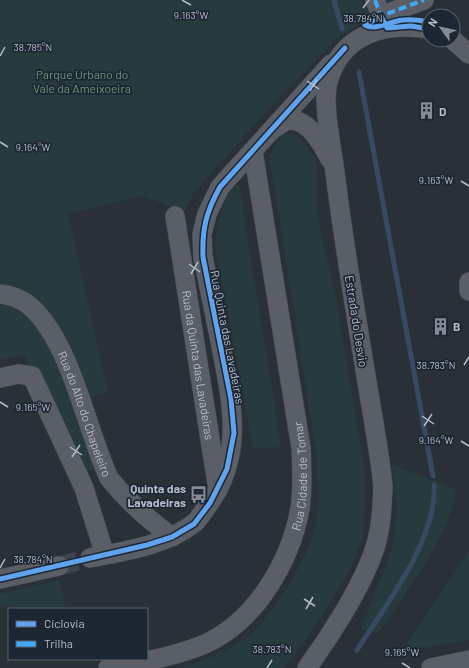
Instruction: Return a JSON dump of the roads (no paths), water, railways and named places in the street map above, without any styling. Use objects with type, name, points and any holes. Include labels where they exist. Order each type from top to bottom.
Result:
[{"type":"street","points":[[375,0],[381,16],[424,0]]},
{"type":"street","name":"Estrada do Desvio","points":[[307,668],[362,579],[372,555],[382,507],[383,486],[381,464],[342,231],[326,104],[328,83],[333,67],[345,48],[367,34],[378,30],[410,26],[421,28]]},
{"type":"street","points":[[461,47],[469,54]]},
{"type":"street","points":[[273,130],[345,48]]},
{"type":"street","points":[[273,130],[287,120],[299,122],[316,136],[334,164]]},
{"type":"street","name":"Rua Quinta das Lavadeiras","points":[[0,378],[18,374],[32,376],[84,488],[98,556],[147,545],[172,537],[194,524],[218,490],[227,469],[234,433],[231,398],[203,257],[202,234],[207,214],[220,187],[273,130]]},
{"type":"street","name":"Rua Cidade de Tomar","points":[[108,668],[180,654],[207,643],[235,624],[267,588],[283,562],[294,536],[300,508],[302,477],[301,448],[253,151]]},
{"type":"street","name":"Rua da Quinta das Lavadeiras","points":[[175,216],[218,490]]},
{"type":"street","points":[[469,282],[469,291]]},
{"type":"street","name":"Rua do Alto do Chapeleiro","points":[[0,294],[26,304],[39,317],[54,338],[66,361],[109,478],[117,489],[148,519],[172,537]]},
{"type":"street","points":[[0,579],[59,566]]},
{"type":"street","points":[[431,668],[469,660]]},
{"type":"waterway","points":[[334,0],[342,29]]},
{"type":"waterway","points":[[359,72],[433,476]]},
{"type":"waterway","points":[[357,650],[408,571],[419,549],[428,527],[433,506],[434,485]]},
{"type":"tunnel","points":[[59,566],[90,558]]},
{"type":"place","name":"D","points":[[426,111]]},
{"type":"place","name":"B","points":[[440,326]]},
{"type":"place","name":"Quinta das Lavadeiras","points":[[199,495]]},
{"type":"park label","name":"Parque Urbano do Vale da Ameixoeira","points":[[82,81]]}]
